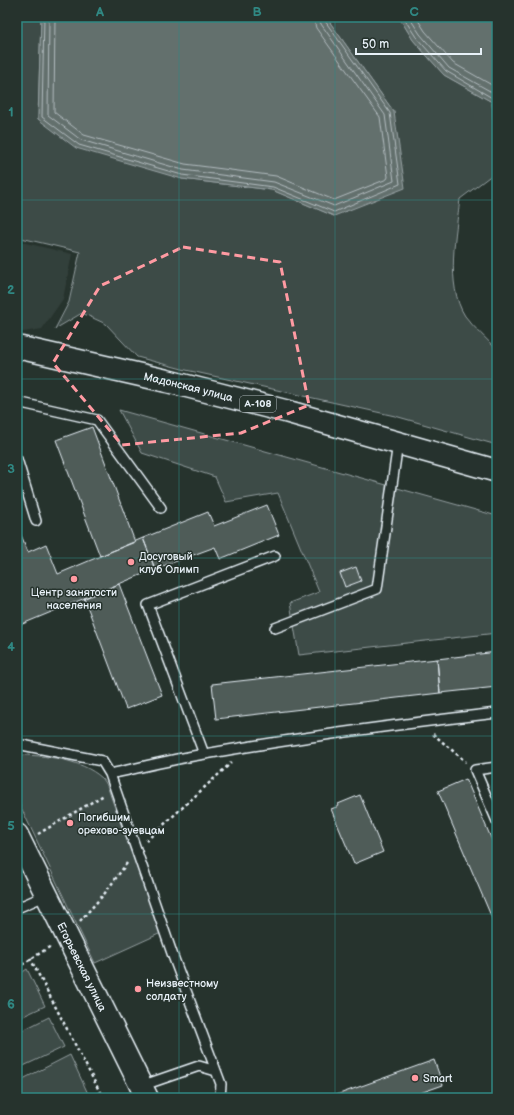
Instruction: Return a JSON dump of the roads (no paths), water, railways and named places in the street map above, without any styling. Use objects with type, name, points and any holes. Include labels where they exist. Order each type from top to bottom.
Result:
[{"type":"main road","name":"Мадонская улица","points":[[17,347],[167,381],[398,442],[497,471]]},
{"type":"main road","name":"Егорьевская улица","points":[[19,840],[144,1092]]},
{"type":"lane","points":[[17,402],[97,420],[161,508]]},
{"type":"lane","points":[[276,628],[377,589],[398,442]]},
{"type":"lane","points":[[17,460],[36,520]]},
{"type":"lane","points":[[204,754],[148,605],[275,556]]},
{"type":"lane","points":[[110,774],[204,754],[419,722],[497,713]]},
{"type":"lane","points":[[17,744],[102,761],[110,774],[173,956],[221,1084],[220,1098]]},
{"type":"lane","points":[[497,767],[475,770],[497,821]]},
{"type":"lane","points":[[17,908],[47,895]]},
{"type":"lane","points":[[144,1092],[198,1066],[216,1071]]},
{"type":"water","points":[[41,17],[326,17],[394,112],[405,188],[334,216],[272,190],[182,179],[76,148],[38,119]]},
{"type":"water","points":[[399,17],[497,17],[497,163],[492,102],[444,75],[413,40]]},
{"type":"place","name":"Досуговый клуб Олимп","points":[[131,562]]},
{"type":"place","name":"Центр занятости населения","points":[[74,579]]},
{"type":"place","name":"Погибшим орехово-зуевцам","points":[[70,823]]},
{"type":"place","name":"Неизвестному солдату","points":[[138,989]]},
{"type":"place","name":"Smart","points":[[415,1078]]}]
